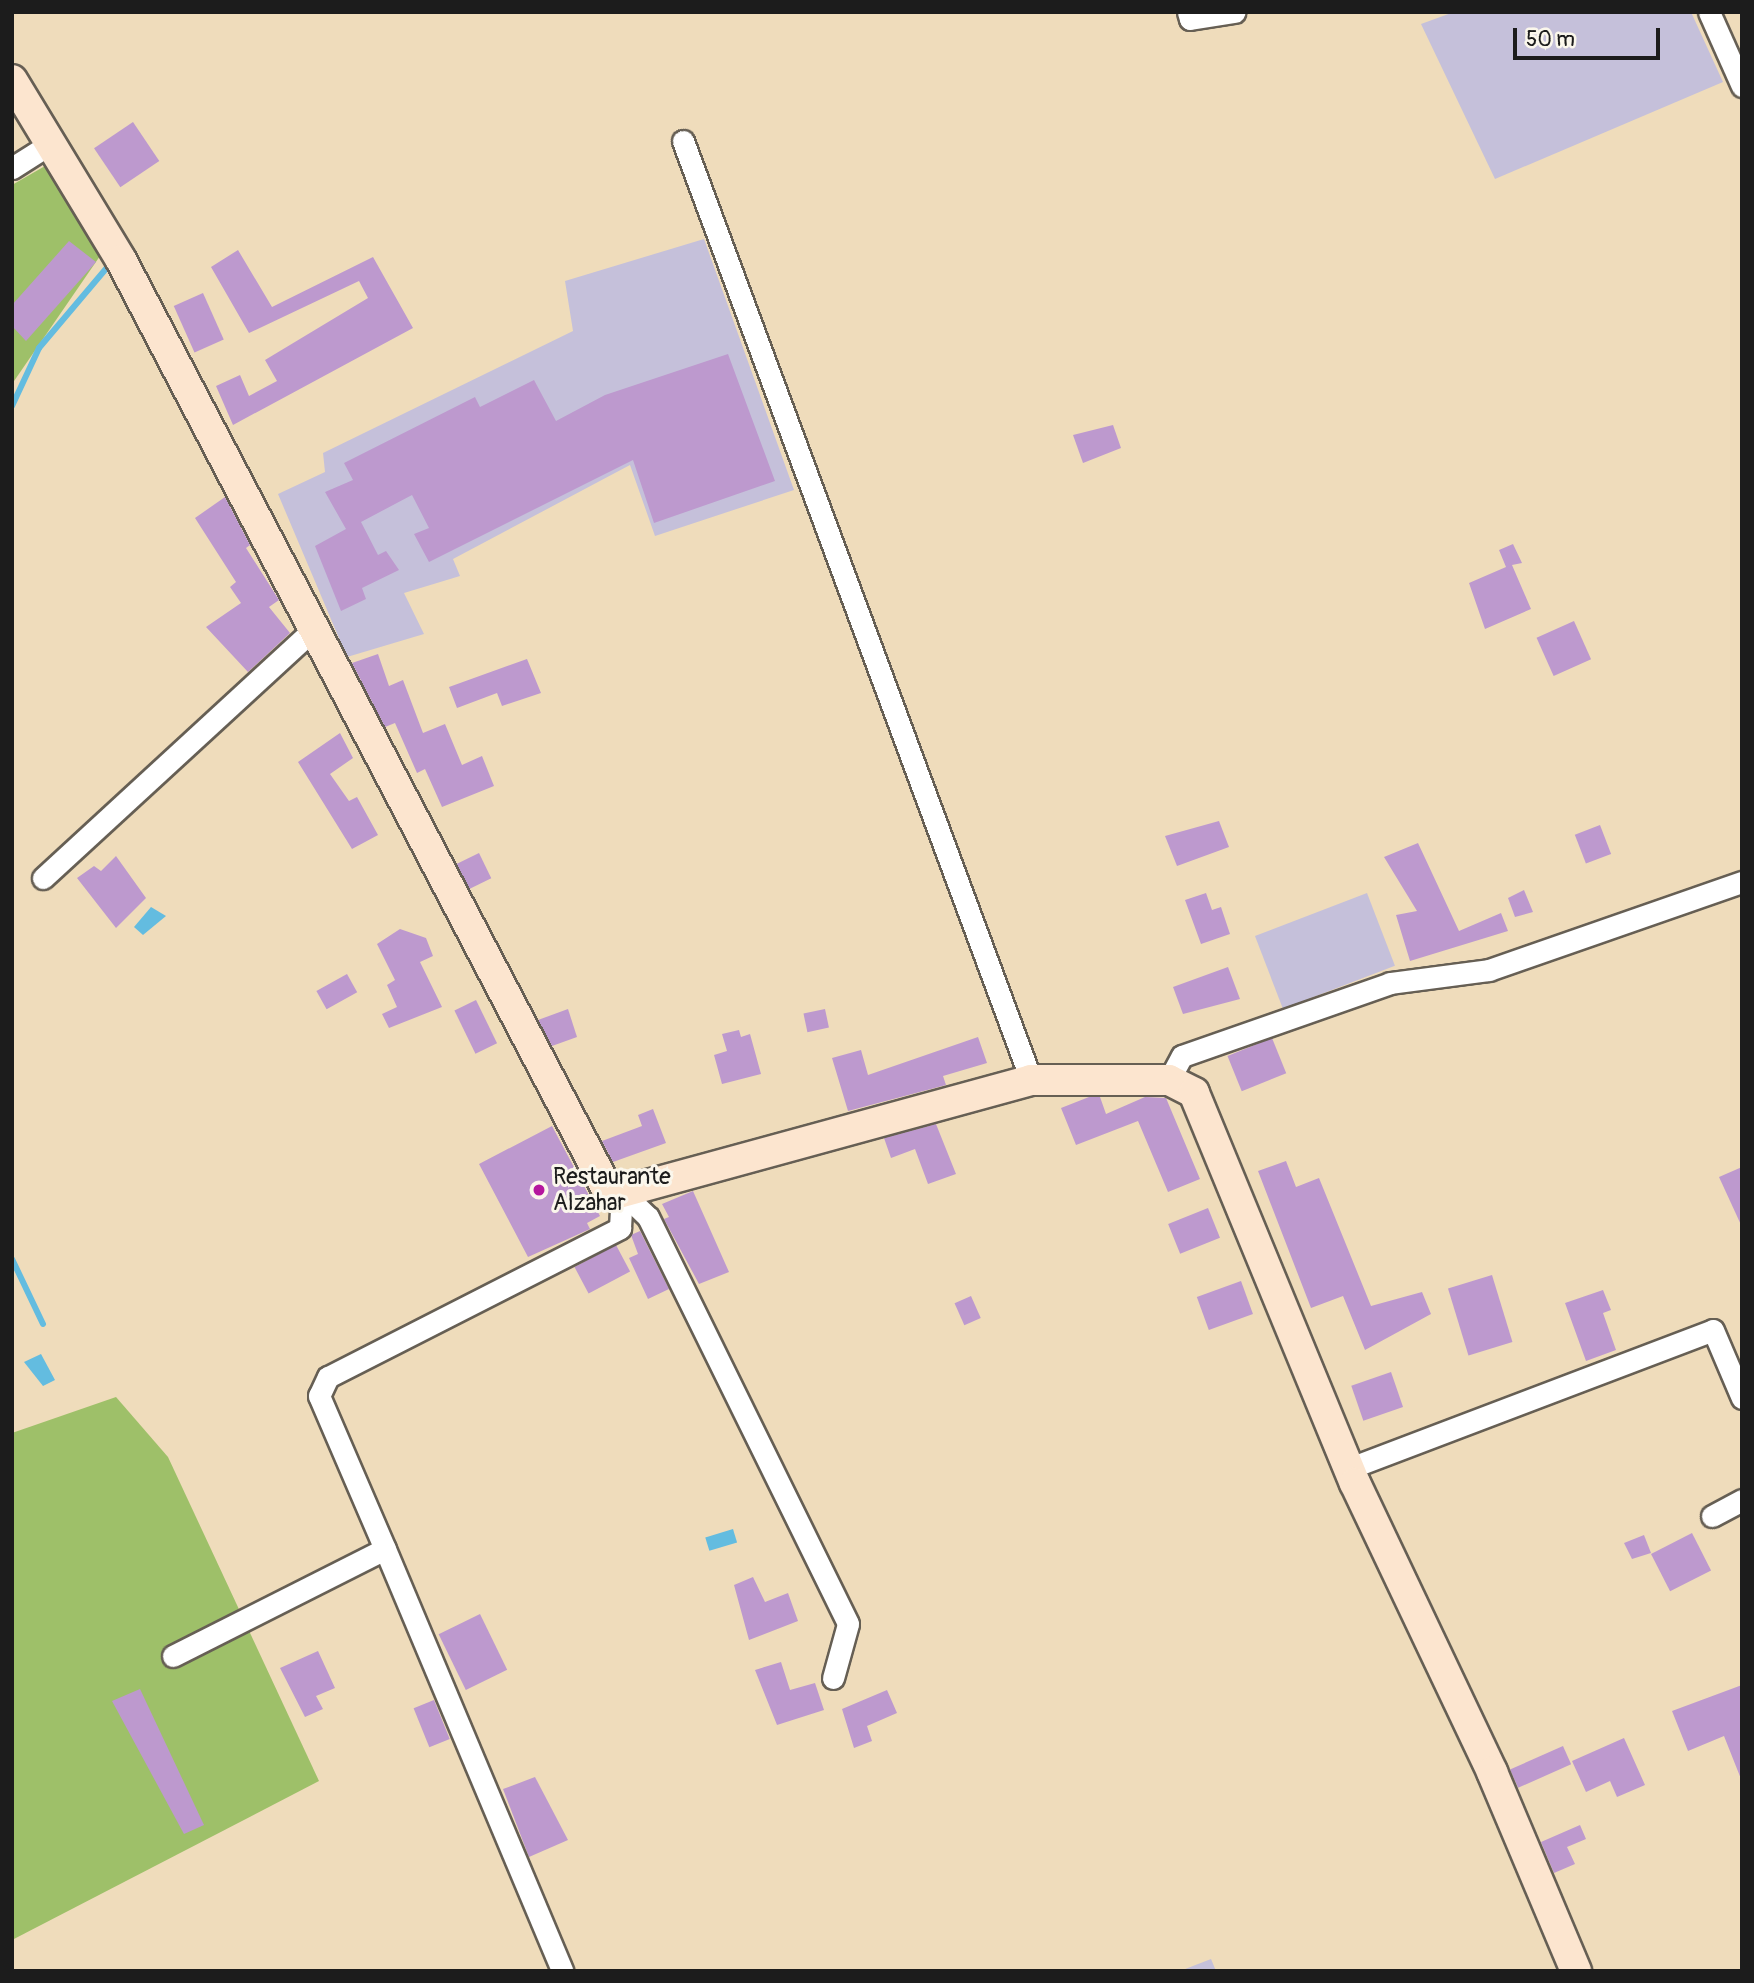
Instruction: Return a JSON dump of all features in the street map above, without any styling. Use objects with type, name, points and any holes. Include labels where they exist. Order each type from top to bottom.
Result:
[{"type":"main road","points":[[12,81],[121,260],[605,1185],[622,1192],[1031,1080],[1169,1080],[1194,1093],[1350,1468],[1492,1772],[1573,1970]]},
{"type":"street","points":[[1188,12],[1190,19],[1234,12]]},
{"type":"street","points":[[1709,12],[1742,86]]},
{"type":"street","points":[[683,141],[1031,1080]]},
{"type":"street","points":[[12,168],[50,144]]},
{"type":"street","points":[[43,878],[314,629]]},
{"type":"street","points":[[1169,1080],[1182,1056],[1390,983],[1489,970],[1742,882]]},
{"type":"street","points":[[562,1971],[319,1396],[328,1377],[620,1228],[622,1192]]},
{"type":"street","points":[[622,1192],[648,1217],[848,1624],[832,1678]]},
{"type":"street","points":[[1350,1468],[1713,1330],[1742,1398]]},
{"type":"street","points":[[1712,1516],[1742,1500]]},
{"type":"street","points":[[173,1656],[385,1549]]},
{"type":"shaded area","points":[[1454,12],[1691,12],[1723,82],[1495,179],[1421,24]]},
{"type":"shaded area","points":[[704,239],[794,490],[655,536],[630,465],[453,559],[460,576],[404,593],[424,634],[347,657],[278,494],[325,472],[323,453],[573,331],[565,281]]},
{"type":"shaded area","points":[[1367,893],[1395,966],[1283,1009],[1255,936]]},
{"type":"shaded area","points":[[1211,1959],[1216,1971],[1180,1971]]},
{"type":"green space","points":[[45,166],[100,256],[12,384],[12,185]]},
{"type":"green space","points":[[116,1397],[168,1457],[319,1781],[12,1940],[12,1433]]},
{"type":"water","points":[[151,907],[166,916],[143,935],[134,927]]},
{"type":"water","points":[[41,1354],[55,1380],[43,1386],[24,1362]]},
{"type":"water","points":[[733,1529],[737,1542],[709,1551],[705,1537]]},
{"type":"building","points":[[133,122],[159,161],[120,187],[94,148]]},
{"type":"building","points":[[69,241],[96,262],[26,341],[12,326],[12,305]]},
{"type":"building","points":[[238,250],[272,307],[373,257],[413,328],[233,425],[216,386],[240,375],[249,396],[277,381],[265,360],[368,298],[359,281],[249,333],[211,267]]},
{"type":"building","points":[[203,293],[224,340],[195,353],[174,306]]},
{"type":"building","points":[[728,354],[775,481],[654,523],[633,460],[429,562],[414,534],[429,528],[412,495],[361,522],[378,555],[386,551],[399,570],[362,588],[366,599],[341,611],[315,546],[346,529],[325,492],[353,480],[344,463],[475,397],[480,407],[534,380],[556,421],[605,395]]},
{"type":"building","points":[[1113,425],[1121,448],[1083,463],[1073,435]]},
{"type":"building","points":[[225,497],[250,545],[246,548],[279,600],[269,607],[290,633],[248,672],[206,627],[241,603],[230,587],[236,582],[195,518]]},
{"type":"building","points":[[1513,544],[1522,563],[1512,565],[1531,609],[1485,629],[1469,583],[1506,567],[1499,550]]},
{"type":"building","points":[[1574,621],[1591,659],[1554,676],[1537,638]]},
{"type":"building","points":[[378,654],[389,686],[403,680],[423,733],[445,724],[462,765],[482,756],[494,786],[442,807],[425,769],[417,773],[395,723],[385,727],[352,663]]},
{"type":"building","points":[[527,659],[541,693],[502,706],[497,693],[457,708],[449,687]]},
{"type":"building","points":[[340,733],[353,758],[330,774],[349,801],[357,797],[378,835],[352,849],[298,762]]},
{"type":"building","points":[[1219,821],[1229,847],[1177,866],[1165,836]]},
{"type":"building","points":[[1600,825],[1611,854],[1586,864],[1575,835]]},
{"type":"building","points":[[1418,843],[1459,931],[1501,913],[1508,931],[1410,961],[1396,915],[1417,911],[1384,857]]},
{"type":"building","points":[[479,853],[491,878],[469,889],[457,864]]},
{"type":"building","points":[[116,856],[146,898],[116,928],[77,878],[94,866],[101,871]]},
{"type":"building","points":[[1524,890],[1533,912],[1515,917],[1508,898]]},
{"type":"building","points":[[1206,893],[1212,910],[1221,907],[1230,934],[1201,944],[1185,900]]},
{"type":"building","points":[[400,929],[426,938],[433,956],[420,962],[442,1007],[389,1028],[382,1014],[397,1007],[387,985],[395,980],[377,944]]},
{"type":"building","points":[[1228,967],[1240,999],[1183,1014],[1173,987]]},
{"type":"building","points":[[347,974],[357,992],[327,1009],[316,991]]},
{"type":"building","points":[[476,1000],[497,1043],[475,1054],[454,1011]]},
{"type":"building","points":[[568,1009],[577,1037],[552,1046],[538,1020]]},
{"type":"building","points":[[825,1009],[829,1028],[807,1032],[803,1014]]},
{"type":"building","points":[[739,1030],[741,1037],[750,1034],[761,1074],[722,1084],[714,1055],[727,1051],[722,1034]]},
{"type":"building","points":[[978,1037],[987,1063],[943,1076],[946,1085],[848,1111],[832,1058],[861,1050],[868,1075]]},
{"type":"building","points":[[1272,1038],[1286,1073],[1242,1091],[1227,1056]]},
{"type":"building","points":[[1089,1097],[1100,1097],[1106,1114],[1145,1097],[1166,1098],[1200,1179],[1168,1192],[1138,1121],[1076,1145],[1061,1108]]},
{"type":"building","points":[[653,1109],[666,1143],[613,1162],[602,1141],[642,1126],[638,1115]]},
{"type":"building","points":[[936,1124],[956,1174],[928,1184],[915,1149],[891,1158],[884,1138]]},
{"type":"building","name":"Restaurante Alzahar","points":[[552,1126],[600,1216],[587,1223],[590,1229],[528,1257],[479,1164]]},
{"type":"building","points":[[1286,1161],[1296,1187],[1319,1178],[1371,1306],[1422,1292],[1431,1314],[1365,1350],[1343,1296],[1311,1308],[1258,1171]]},
{"type":"building","points":[[1742,1167],[1742,1227],[1719,1177]]},
{"type":"building","points":[[693,1191],[729,1272],[699,1284],[664,1219],[669,1217],[662,1204]]},
{"type":"building","points":[[1208,1208],[1220,1238],[1180,1254],[1168,1224]]},
{"type":"building","points":[[640,1231],[669,1289],[648,1299],[629,1258],[638,1254],[631,1235]]},
{"type":"building","points":[[616,1245],[630,1271],[589,1294],[575,1267]]},
{"type":"building","points":[[1492,1275],[1512,1342],[1468,1355],[1448,1288]]},
{"type":"building","points":[[1241,1281],[1253,1314],[1209,1330],[1197,1297]]},
{"type":"building","points":[[1603,1290],[1611,1310],[1603,1313],[1616,1350],[1586,1361],[1565,1303]]},
{"type":"building","points":[[971,1296],[981,1318],[964,1325],[955,1303]]},
{"type":"building","points":[[1391,1372],[1403,1407],[1363,1421],[1351,1386]]},
{"type":"building","points":[[1692,1533],[1711,1570],[1670,1591],[1651,1554]]},
{"type":"building","points":[[1644,1535],[1651,1553],[1632,1559],[1624,1543]]},
{"type":"building","points":[[753,1577],[765,1602],[788,1593],[798,1621],[749,1640],[734,1585]]},
{"type":"building","points":[[480,1614],[507,1670],[466,1690],[439,1634]]},
{"type":"building","points":[[318,1651],[335,1688],[316,1696],[323,1709],[305,1717],[280,1668]]},
{"type":"building","points":[[781,1662],[790,1690],[815,1683],[824,1710],[777,1725],[755,1670]]},
{"type":"building","points":[[1742,1685],[1741,1779],[1724,1736],[1688,1751],[1672,1711]]},
{"type":"building","points":[[140,1689],[204,1825],[184,1834],[112,1701]]},
{"type":"building","points":[[887,1690],[897,1713],[867,1726],[872,1741],[854,1748],[842,1709]]},
{"type":"building","points":[[434,1700],[450,1739],[429,1747],[414,1708]]},
{"type":"building","points":[[1624,1738],[1645,1785],[1617,1797],[1610,1781],[1586,1792],[1572,1761]]},
{"type":"building","points":[[1563,1746],[1571,1764],[1518,1788],[1510,1770]]},
{"type":"building","points":[[535,1777],[568,1840],[529,1857],[503,1789]]},
{"type":"building","points":[[1580,1825],[1586,1839],[1567,1847],[1575,1864],[1554,1873],[1541,1842]]},
{"type":"waterway","points":[[12,406],[39,348],[110,264]]},
{"type":"waterway","points":[[12,1259],[43,1324]]},
{"type":"place","name":"Restaurante Alzahar","points":[[539,1190]]}]
